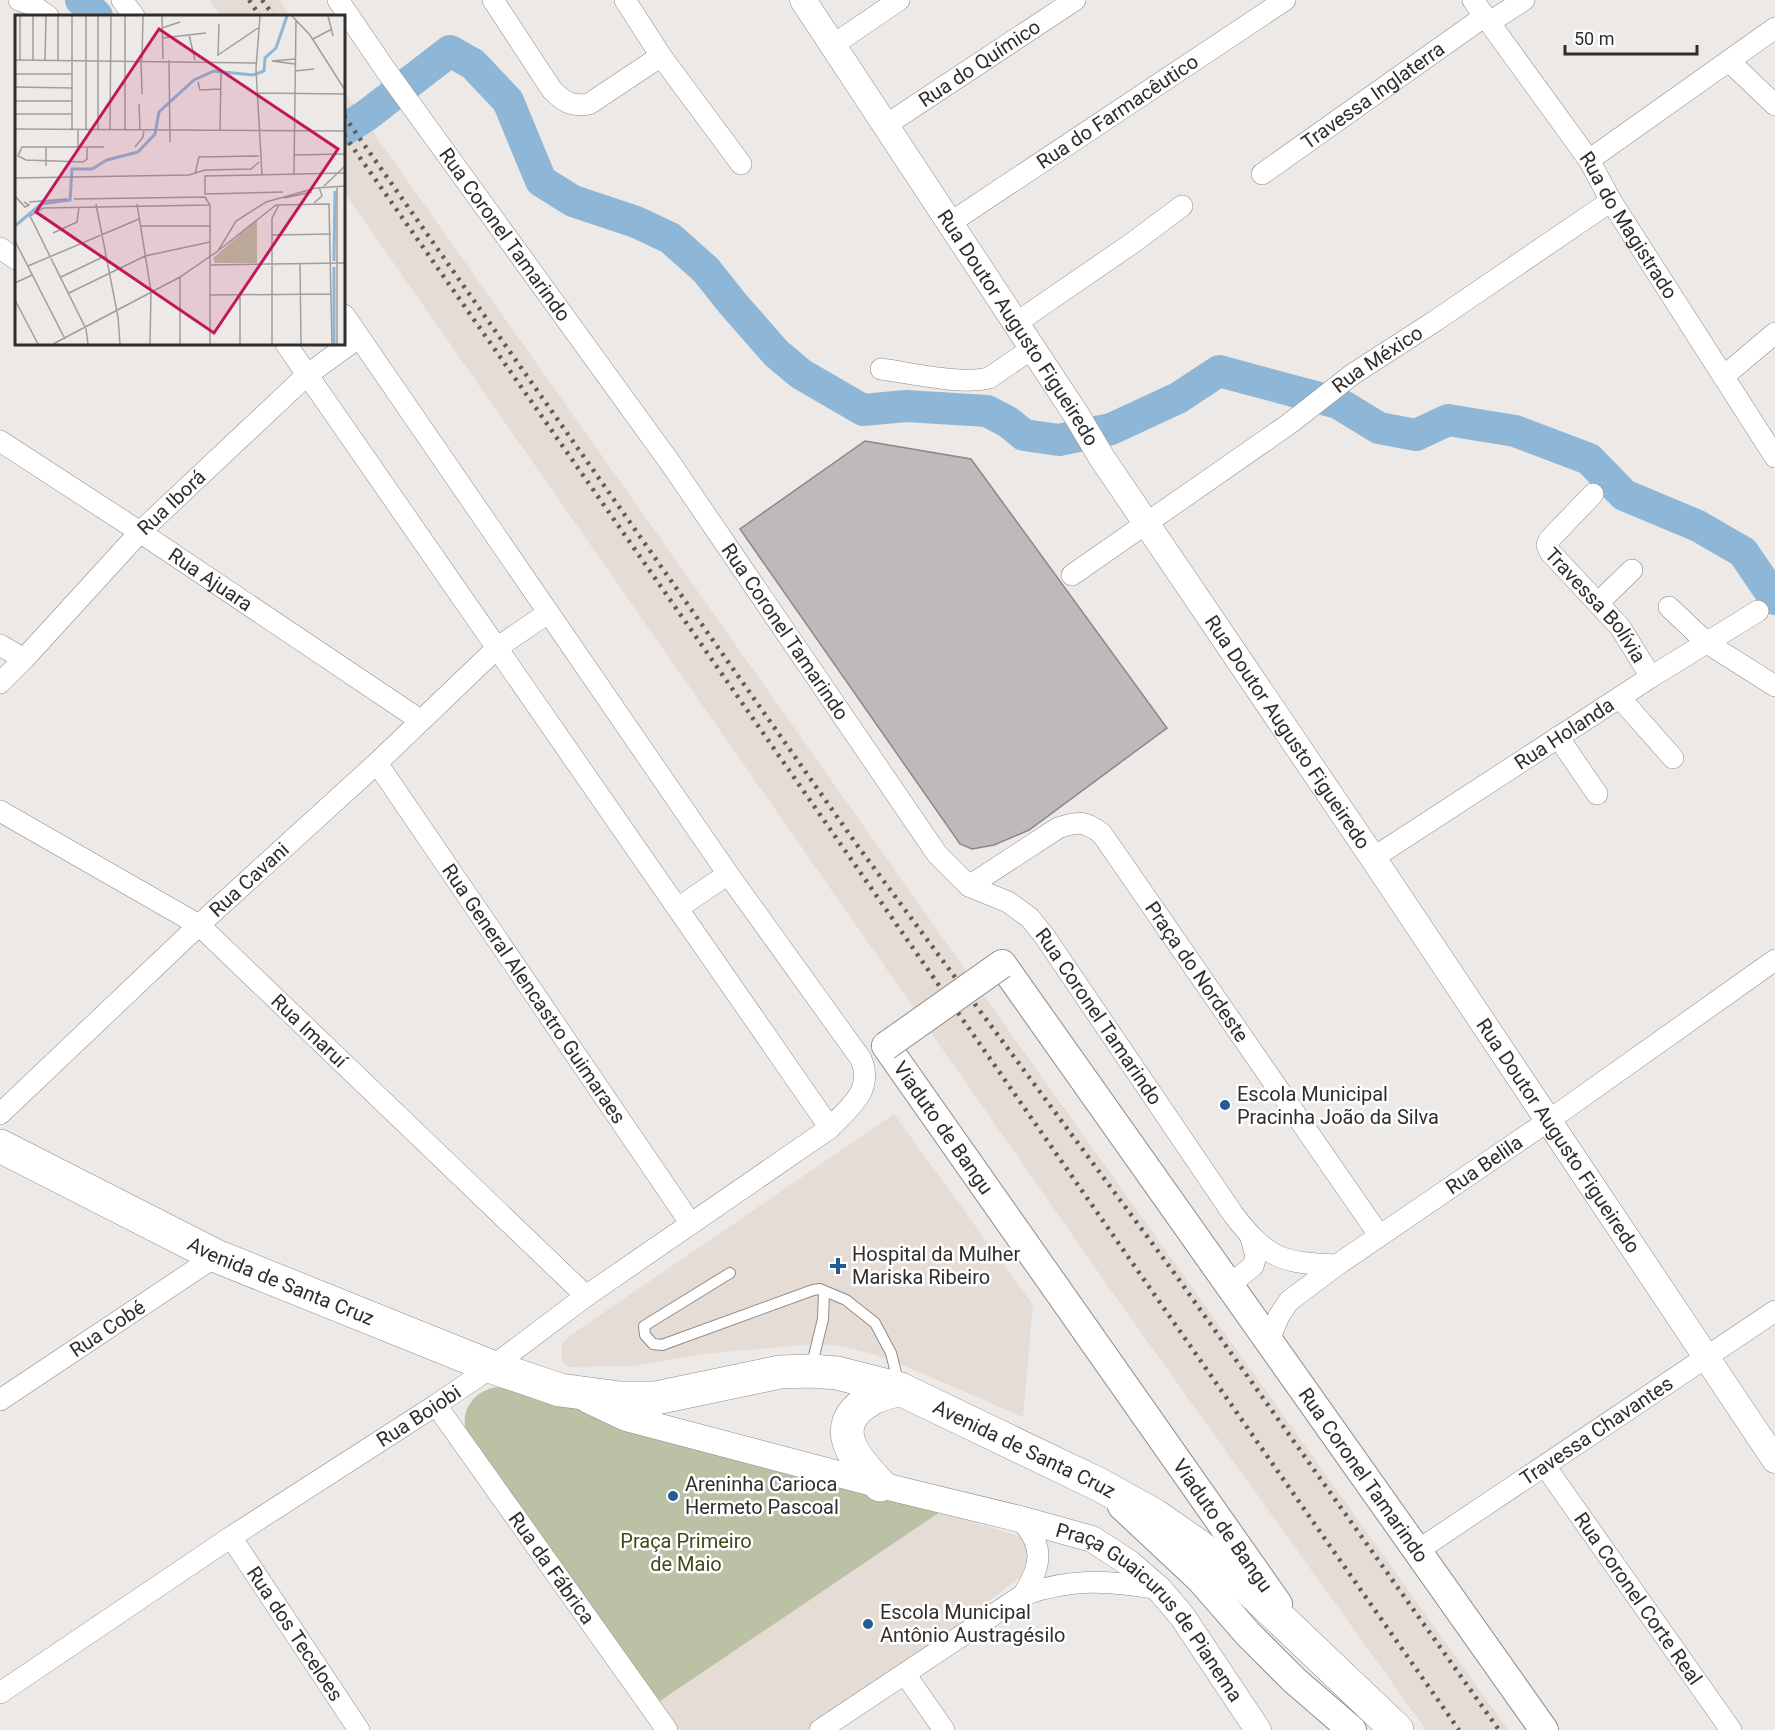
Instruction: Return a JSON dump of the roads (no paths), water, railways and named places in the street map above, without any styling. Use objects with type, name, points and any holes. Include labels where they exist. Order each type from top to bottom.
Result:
[{"type":"main road","name":"Viaduto de Bangu","points":[[1221,1272],[1002,964],[886,1046],[1301,1637]]},
{"type":"main road","name":"Avenida de Santa Cruz","points":[[0,1146],[216,1256],[492,1367],[572,1392],[620,1398],[656,1398],[780,1372],[811,1371],[837,1373],[900,1389],[1100,1485],[1154,1515],[1200,1547],[1301,1637],[1397,1730]]},
{"type":"main road","name":"Rua Coronel Tamarindo","points":[[1221,1272],[1545,1730]]},
{"type":"main road","points":[[880,1485],[854,1455],[848,1440],[848,1424],[855,1412],[871,1398],[900,1389]]},
{"type":"main road","points":[[1100,1485],[1200,1579],[1248,1634],[1294,1680],[1352,1730]]},
{"type":"street","points":[[19,0],[32,5],[47,15]]},
{"type":"street","points":[[122,0],[133,15]]},
{"type":"street","name":"Rua Coronel Tamarindo","points":[[338,0],[385,69],[671,464],[937,854],[969,886],[1008,902],[1030,918],[1251,1239],[1285,1260],[1306,1264],[1337,1265]]},
{"type":"street","points":[[493,0],[552,90],[563,101],[575,106],[589,104],[661,56]]},
{"type":"street","points":[[625,0],[661,56],[741,164]]},
{"type":"street","name":"Rua Doutor Augusto Figueiredo","points":[[803,0],[1033,348],[1102,458],[1373,858],[1775,1460]]},
{"type":"street","points":[[833,45],[899,0]]},
{"type":"street","name":"Rua do Químico","points":[[886,125],[1075,0]]},
{"type":"street","name":"Rua do Farmacêutico","points":[[950,223],[1285,0]]},
{"type":"street","name":"Travessa Inglaterra","points":[[1262,174],[1482,13],[1524,0]]},
{"type":"street","name":"Rua do Magistrado","points":[[1482,13],[1589,160],[1611,201],[1775,457]]},
{"type":"street","points":[[1589,160],[1775,28]]},
{"type":"street","points":[[1729,61],[1775,105]]},
{"type":"street","name":"Rua México","points":[[1072,575],[1289,424],[1353,374],[1611,201]]},
{"type":"street","points":[[1016,323],[1182,206]]},
{"type":"street","points":[[0,248],[15,258]]},
{"type":"street","points":[[345,317],[728,874],[678,908]]},
{"type":"street","points":[[1724,376],[1775,333]]},
{"type":"street","name":"Rua Iborá","points":[[0,683],[140,532],[308,375],[358,338]]},
{"type":"street","points":[[287,345],[830,1128]]},
{"type":"street","points":[[880,369],[946,379],[982,380],[989,378],[1033,348]]},
{"type":"street","name":"Rua Ajuara","points":[[0,441],[420,720]]},
{"type":"street","name":"Travessa Bolívia","points":[[1593,494],[1549,540],[1547,545],[1550,552],[1620,627],[1651,677]]},
{"type":"street","points":[[1599,602],[1632,570]]},
{"type":"street","points":[[1669,607],[1707,643],[1775,686]]},
{"type":"street","name":"Rua Holanda","points":[[1373,858],[1758,610]]},
{"type":"street","name":"Rua Cavani","points":[[0,1114],[200,925],[377,763],[498,647],[548,613]]},
{"type":"street","points":[[0,645],[24,659]]},
{"type":"street","points":[[1620,698],[1673,758]]},
{"type":"street","points":[[1558,737],[1597,794]]},
{"type":"street","name":"Rua General Alencastro Guimaraes","points":[[377,763],[691,1224]]},
{"type":"street","name":"Rua Imaruí","points":[[0,811],[200,925],[586,1296]]},
{"type":"street","name":"Praça do Nordeste","points":[[969,886],[1058,828],[1074,823],[1090,825],[1102,834],[1379,1235]]},
{"type":"street","name":"Rua Boiobi","points":[[0,1693],[231,1537],[436,1406],[586,1296],[830,1128],[859,1096],[865,1085],[866,1071],[861,1059],[728,874]]},
{"type":"street","name":"Rua Belila","points":[[1269,1340],[1279,1316],[1289,1301],[1379,1235],[1548,1122],[1775,960]]},
{"type":"street","points":[[1221,1272],[1230,1278],[1238,1278],[1254,1266],[1256,1256],[1251,1239]]},
{"type":"street","name":"Rua Cobé","points":[[0,1400],[216,1256]]},
{"type":"street","name":"Travessa Chavantes","points":[[1417,1551],[1775,1311]]},
{"type":"street","name":"Avenida de Santa Cruz","points":[[572,1392],[626,1418],[880,1485],[1020,1519]]},
{"type":"street","name":"Rua da Fábrica","points":[[436,1406],[667,1730]]},
{"type":"street","name":"Rua Coronel Corte Real","points":[[1545,1466],[1731,1730]]},
{"type":"street","points":[[1020,1519],[1031,1530],[1038,1545],[1038,1564],[1034,1578],[1023,1595]]},
{"type":"street","name":"Praça Guaicurus de Pianema","points":[[1020,1519],[1092,1539],[1129,1563],[1159,1589],[1182,1616],[1258,1730]]},
{"type":"street","name":"Rua dos Teceloes","points":[[231,1537],[359,1730]]},
{"type":"street","points":[[820,1730],[1023,1595],[1048,1586],[1102,1581],[1159,1589]]},
{"type":"street","points":[[905,1674],[944,1730]]},
{"type":"lane","points":[[730,1273],[644,1326],[645,1335],[652,1344],[662,1345],[820,1289],[846,1300],[874,1323],[891,1353],[900,1389]]},
{"type":"lane","points":[[811,1371],[823,1319],[825,1292]]},
{"type":"waterway","points":[[81,0],[96,15]]},
{"type":"waterway","points":[[345,129],[450,51],[473,64],[508,101],[541,181],[573,201],[636,222],[670,238],[706,270],[776,353],[801,374],[863,410],[906,406],[987,411],[1008,422],[1024,435],[1059,440],[1111,429],[1178,398],[1219,371],[1338,403],[1379,428],[1416,435],[1448,420],[1515,431],[1589,459],[1624,495],[1698,526],[1743,552],[1775,599]]},
{"type":"railway","points":[[249,0],[259,15]]},
{"type":"railway","points":[[262,0],[273,15]]},
{"type":"railway","points":[[345,117],[857,845],[1172,1270],[1499,1730]]},
{"type":"railway","points":[[345,136],[1459,1730]]},
{"type":"place","name":"Escola Municipal Pracinha João da Silva","points":[[1225,1105]]},
{"type":"place","name":"Hospital da Mulher Mariska Ribeiro","points":[[838,1266]]},
{"type":"place","name":"Areninha Carioca Hermeto Pascoal","points":[[673,1496]]},
{"type":"place","name":"Escola Municipal Antônio Austragésilo","points":[[868,1624]]},
{"type":"park label","name":"Praça Primeiro de Maio","points":[[686,1552]]}]
